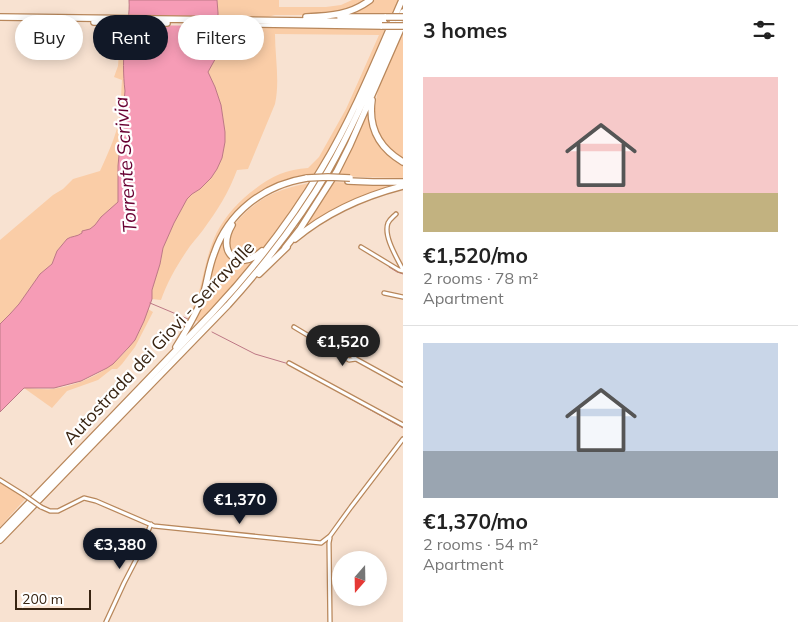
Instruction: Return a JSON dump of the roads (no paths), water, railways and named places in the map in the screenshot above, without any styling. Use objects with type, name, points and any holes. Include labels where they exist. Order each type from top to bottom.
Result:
[{"type":"highway","points":[[330,17],[356,9],[370,0]]},
{"type":"highway","name":"Autostrada dei Giovi - Serravalle","points":[[0,533],[236,287],[284,227],[336,143],[354,108],[402,0]]},
{"type":"highway","name":"Autostrada dei Giovi - Serravalle","points":[[0,540],[228,305],[276,248],[328,171],[359,110],[403,12]]},
{"type":"highway","points":[[264,21],[330,17],[403,24],[337,171],[300,229],[285,248]]},
{"type":"highway","points":[[264,22],[384,22],[403,17]]},
{"type":"highway","points":[[0,19],[178,21]]},
{"type":"highway","points":[[270,20],[384,22]]},
{"type":"highway","points":[[377,83],[372,101],[372,124],[376,135],[384,147],[393,157],[403,162]]},
{"type":"highway","points":[[284,227],[261,252],[248,260],[236,259],[227,248],[226,240],[230,229],[240,215],[254,203],[280,188],[308,180]]},
{"type":"highway","points":[[171,356],[196,312],[205,289],[214,252],[223,234],[248,204],[268,190],[288,182],[349,180],[387,182],[403,180]]},
{"type":"highway","points":[[228,305],[303,232],[353,203],[403,186]]},
{"type":"street","points":[[396,214],[388,222],[387,235],[403,271]]},
{"type":"street","points":[[361,247],[403,271]]},
{"type":"street","points":[[384,293],[403,297]]},
{"type":"street","points":[[294,327],[349,360],[355,358]]},
{"type":"street","points":[[345,352],[403,385]]},
{"type":"street","points":[[289,363],[403,425]]},
{"type":"street","points":[[0,480],[50,511],[58,511],[84,498],[96,501],[154,526],[323,542],[330,536],[403,438]]},
{"type":"street","points":[[106,622],[138,556],[151,524]]},
{"type":"street","points":[[330,536],[328,543],[330,622]]},
{"type":"water","name":"Torrente Scrivia","points":[[129,0],[217,0],[218,15],[178,15],[178,60],[215,60],[208,72],[221,105],[225,132],[222,158],[211,178],[187,199],[174,223],[163,248],[152,290],[152,299],[135,340],[129,347],[113,364],[81,381],[54,388],[24,388],[0,412],[0,324],[19,304],[40,274],[52,264],[57,251],[67,239],[90,229],[118,202],[118,166],[125,91],[124,60],[168,60],[168,15],[129,15]]},
{"type":"waterway","points":[[389,267],[403,274]]},
{"type":"waterway","points":[[150,303],[188,319]]},
{"type":"waterway","points":[[212,332],[255,354],[289,364]]},
{"type":"waterway","points":[[349,398],[403,428]]}]
